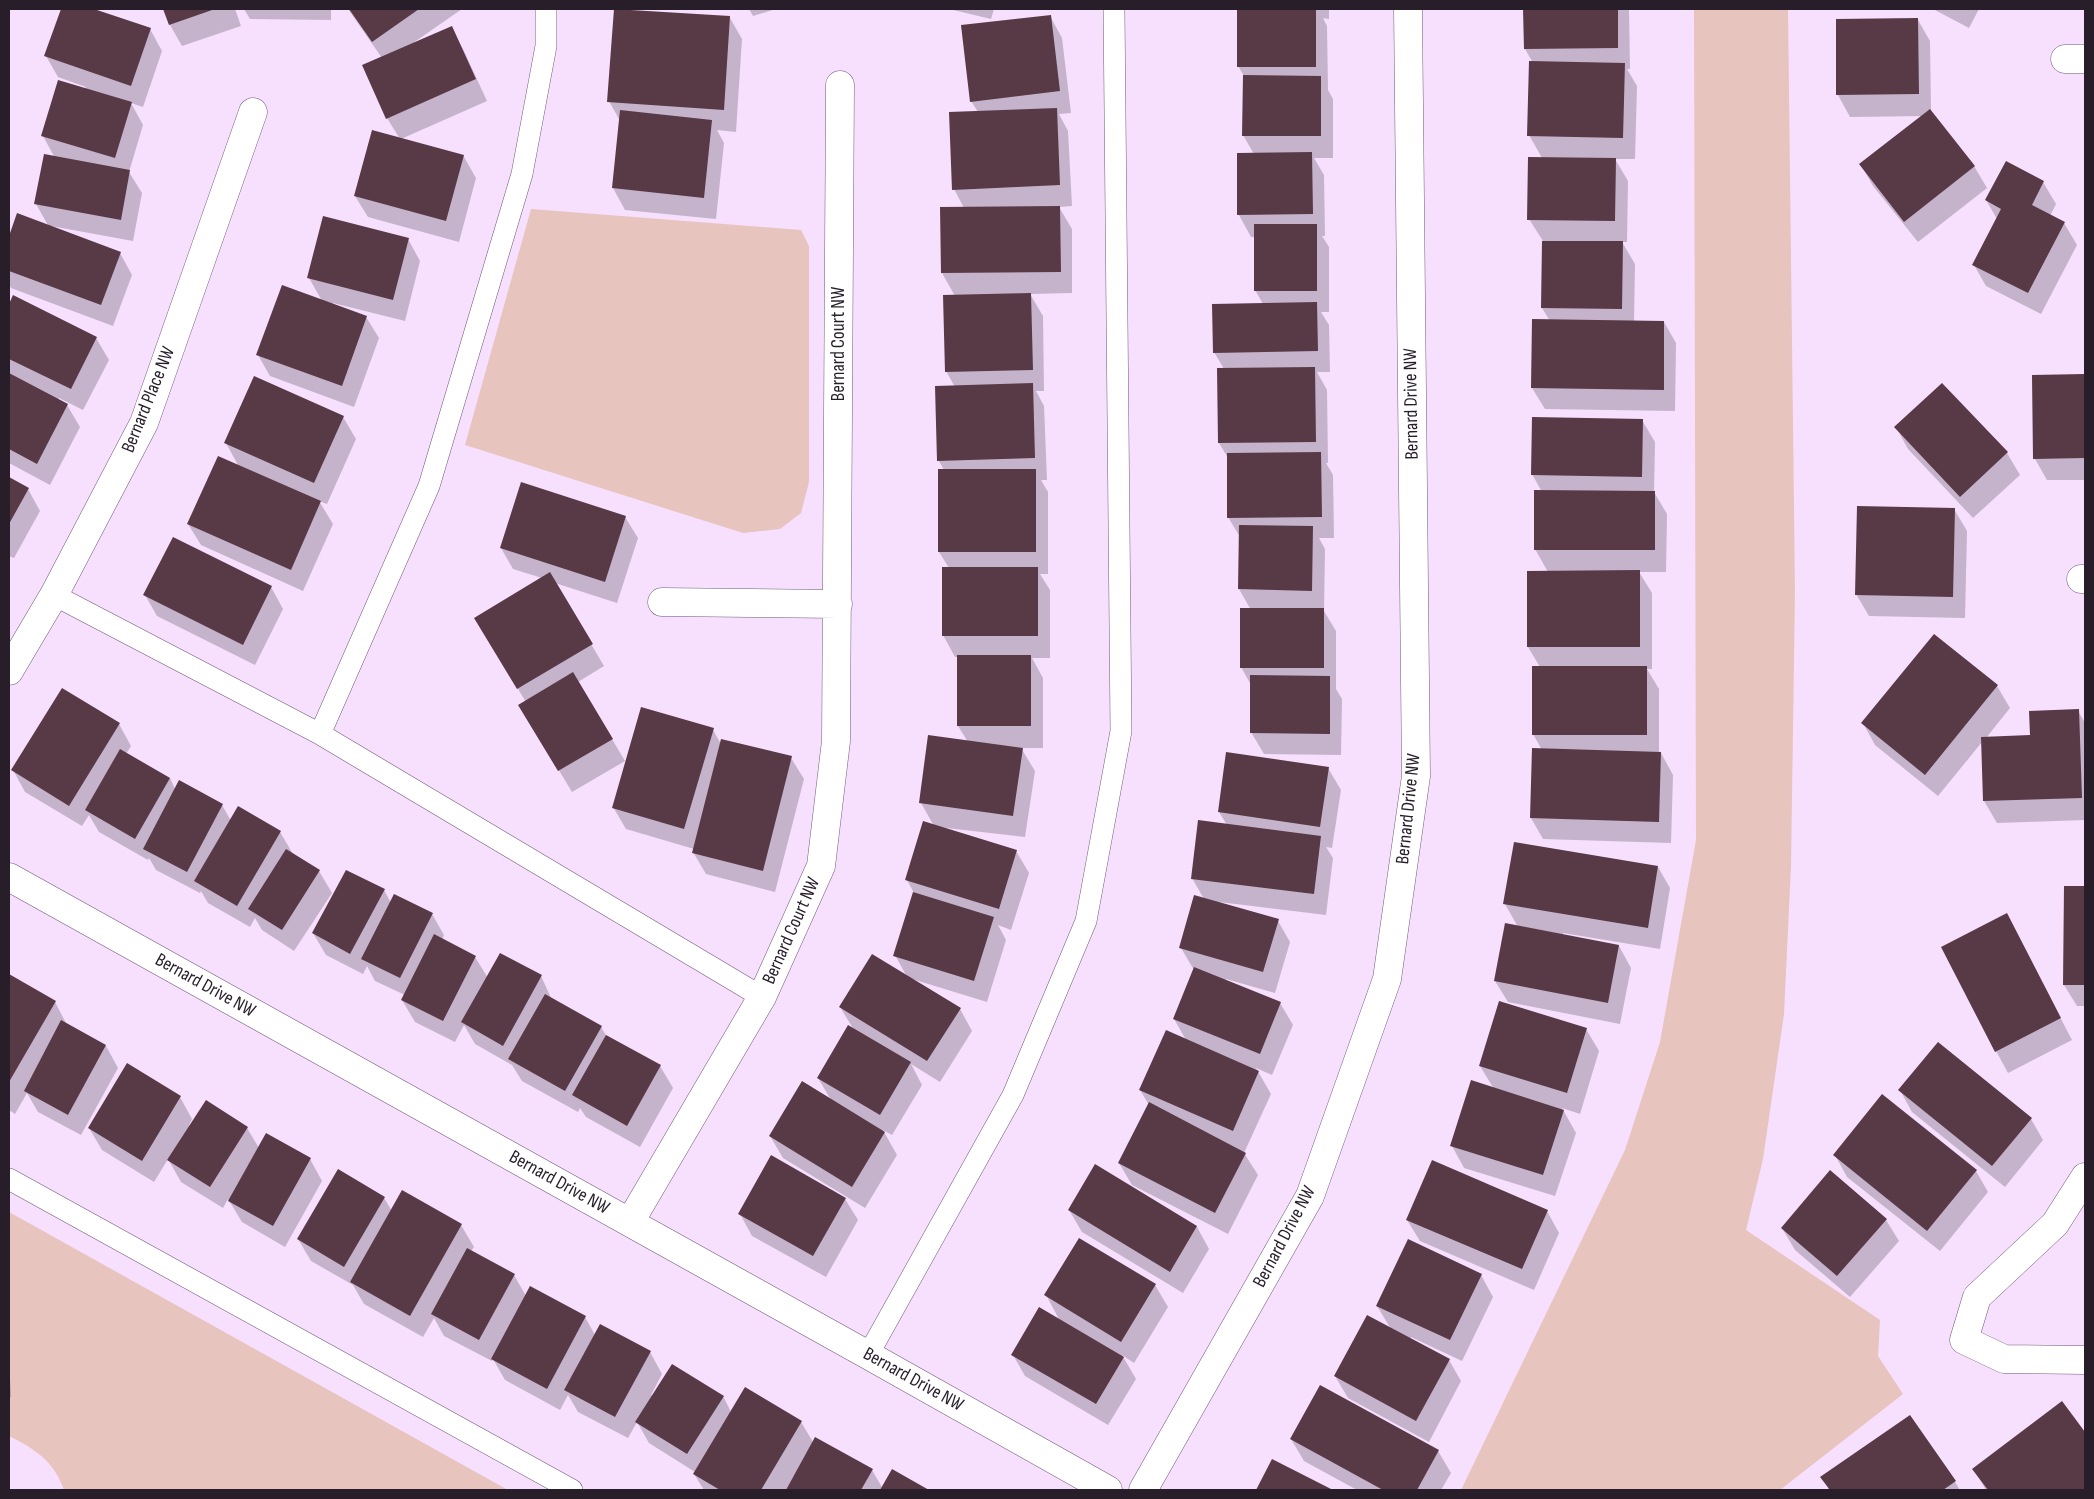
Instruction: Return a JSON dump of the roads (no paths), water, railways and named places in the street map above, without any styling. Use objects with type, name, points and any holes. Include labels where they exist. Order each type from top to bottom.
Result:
[{"type":"street","name":"Bernard Drive NW","points":[[1143,1490],[1310,1196],[1387,980],[1416,776],[1408,9]]},
{"type":"street","name":"Bernard Court NW","points":[[630,1222],[762,997],[821,866],[836,741],[840,84]]},
{"type":"street","name":"Bernard Place NW","points":[[9,671],[54,595],[144,423],[253,112]]},
{"type":"street","points":[[662,602],[838,604]]},
{"type":"street","name":"Bernard Drive NW","points":[[9,877],[1108,1490]]},
{"type":"street","points":[[2085,1177],[2055,1224],[1977,1297],[1964,1340],[2004,1360],[2085,1360]]},
{"type":"lane","points":[[320,734],[429,486],[522,174],[546,46],[546,9]]},
{"type":"lane","points":[[868,1355],[1013,1096],[1086,921],[1122,730],[1114,9]]},
{"type":"lane","points":[[54,595],[320,734],[762,997]]},
{"type":"lane","points":[[9,1179],[572,1490]]}]
